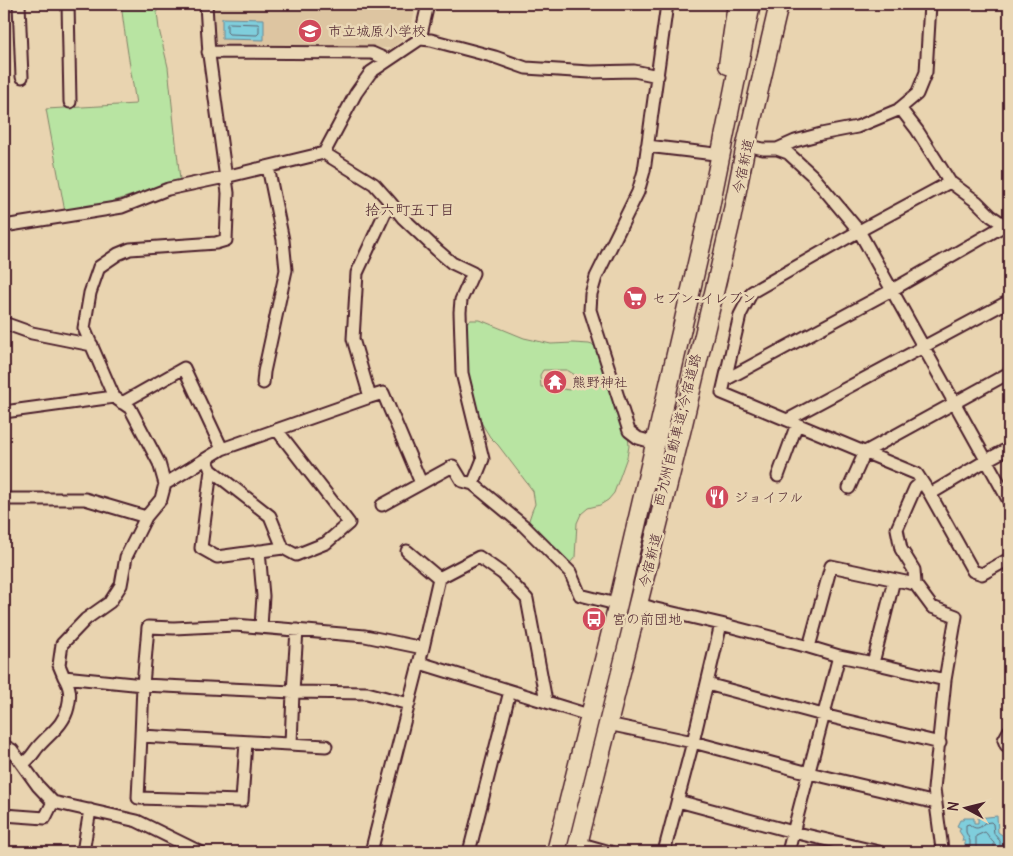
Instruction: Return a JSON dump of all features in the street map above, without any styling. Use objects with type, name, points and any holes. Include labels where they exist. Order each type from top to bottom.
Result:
[{"type":"highway","name":"今宿新道","points":[[549,852],[582,713],[612,603],[652,442],[715,154],[737,4]]},
{"type":"highway","name":"西九州自動車道;今宿道路","points":[[556,852],[619,598],[707,222],[751,4]]},
{"type":"highway","name":"西九州自動車道;今宿道路","points":[[575,849],[626,633],[687,394],[744,144],[769,4]]},
{"type":"highway","points":[[744,144],[777,4]]},
{"type":"highway","name":"今宿新道","points":[[575,849],[639,604],[724,254],[744,144]]},
{"type":"street","points":[[19,4],[22,77]]},
{"type":"street","points":[[68,4],[70,102]]},
{"type":"street","points":[[22,764],[28,761],[66,716],[70,700],[69,687],[59,665],[62,644],[86,619],[110,602],[114,596],[121,585],[126,557],[146,517],[161,499],[165,484],[159,463],[130,408],[118,400],[84,328],[90,293],[100,267],[118,254],[130,249],[216,243],[226,240],[228,193],[208,52],[206,4]]},
{"type":"street","points":[[420,39],[428,4]]},
{"type":"street","points":[[652,442],[638,438],[629,431],[590,310],[591,294],[596,277],[638,192],[644,171],[667,4]]},
{"type":"street","points":[[777,149],[812,136],[857,127],[898,110],[917,94],[926,72],[930,4]]},
{"type":"street","points":[[324,153],[356,93],[370,72],[420,39],[431,40],[495,57],[526,68],[590,72],[634,71],[658,76]]},
{"type":"street","points":[[208,52],[372,53],[388,60]]},
{"type":"street","points":[[725,380],[1007,226],[991,216],[977,202],[950,182],[917,130],[900,108]]},
{"type":"street","points":[[744,144],[763,149],[777,149],[788,153],[813,176],[859,231],[1009,501]]},
{"type":"street","points":[[647,146],[715,154]]},
{"type":"street","points":[[4,226],[122,207],[168,189],[324,153],[374,184],[403,218],[452,263],[473,273],[461,300],[460,312],[462,373],[483,459],[473,484]]},
{"type":"street","points":[[263,383],[286,270],[283,240],[268,167]]},
{"type":"street","points":[[950,182],[752,292],[740,315],[722,393],[917,474],[973,571],[982,574],[1009,559]]},
{"type":"street","points":[[370,397],[353,339],[357,273],[390,202]]},
{"type":"street","points":[[778,476],[792,422],[924,346],[1009,301]]},
{"type":"street","points":[[4,323],[32,334],[92,345]]},
{"type":"street","points":[[4,412],[118,400],[184,368],[222,449]]},
{"type":"street","points":[[849,488],[865,452],[1009,373]]},
{"type":"street","points":[[165,484],[222,449],[383,394],[421,483]]},
{"type":"street","points":[[212,470],[201,548],[217,557],[283,548],[296,555],[326,542],[349,523],[277,430]]},
{"type":"street","points":[[930,494],[1009,448]]},
{"type":"street","points":[[206,459],[212,470],[270,516],[283,548]]},
{"type":"street","points":[[382,505],[453,466],[462,481],[473,484],[524,526],[570,572],[580,594],[612,603]]},
{"type":"street","points":[[922,482],[915,488],[897,528],[901,549],[914,570],[915,584],[932,607],[956,616],[945,680],[934,789],[942,849],[940,852]]},
{"type":"street","points":[[4,499],[84,498],[146,517]]},
{"type":"street","points":[[259,551],[263,596],[260,627]]},
{"type":"street","points":[[407,551],[439,578]]},
{"type":"street","points":[[372,852],[420,663],[439,578],[479,557],[503,574],[527,599],[546,701]]},
{"type":"street","points":[[809,647],[831,566],[915,584]]},
{"type":"street","points":[[873,663],[894,580]]},
{"type":"street","points":[[639,604],[839,656],[945,680]]},
{"type":"street","points":[[664,852],[721,624]]},
{"type":"street","points":[[246,742],[242,802],[138,798],[143,685],[148,627],[174,628],[235,625],[365,636],[423,648]]},
{"type":"street","points":[[291,744],[297,630]]},
{"type":"street","points":[[788,852],[839,656]]},
{"type":"street","points":[[420,663],[582,713]]},
{"type":"street","points":[[64,677],[143,685],[293,692],[367,693],[409,704]]},
{"type":"street","points":[[707,684],[940,743]]},
{"type":"street","points":[[469,852],[510,691]]},
{"type":"street","points":[[608,724],[693,742],[809,773],[936,803]]},
{"type":"street","points":[[1009,731],[1004,740],[1009,747]]},
{"type":"street","points":[[141,736],[326,746]]},
{"type":"street","points":[[4,746],[12,750],[38,786],[53,802],[137,821],[200,852]]},
{"type":"street","points":[[678,801],[793,832],[879,852]]},
{"type":"street","points":[[4,815],[45,818],[53,802]]},
{"type":"street","points":[[83,852],[90,810]]},
{"type":"street","points":[[575,849],[610,852]]},
{"type":"shaded area","name":"市立城原小学校","points":[[211,4],[417,4],[412,22],[403,39],[392,48],[214,46]]},
{"type":"green space","points":[[121,4],[156,4],[159,29],[168,67],[180,180],[111,202],[65,212],[46,109],[136,104]]},
{"type":"green space","points":[[471,320],[480,320],[524,338],[551,344],[589,344],[601,351],[628,435],[629,446],[614,493],[608,500],[600,505],[588,508],[581,514],[577,523],[575,557],[570,563],[559,562],[528,523],[535,504],[533,491],[490,437],[482,424],[462,356],[462,324]],"holes":[[[543,370],[567,370],[575,375],[575,385],[569,390],[541,387],[540,375]]]},
{"type":"water","points":[[222,18],[264,19],[264,40],[222,39]]},
{"type":"water","points":[[997,816],[998,832],[1006,838],[1005,852],[965,852],[965,841],[962,841],[963,837],[959,831],[961,828],[957,826],[960,820],[974,818],[974,823],[978,823],[978,818]]},
{"type":"place","name":"市立城原小学校","points":[[310,31]]},
{"type":"place","name":"セブン-イレブン","points":[[635,298]]},
{"type":"place","name":"熊野神社","points":[[555,382]]},
{"type":"place","name":"ジョイフル","points":[[717,497]]},
{"type":"place","name":"宮の前団地","points":[[594,619]]},
{"type":"district","name":"拾六町五丁目","points":[[410,210]]}]
